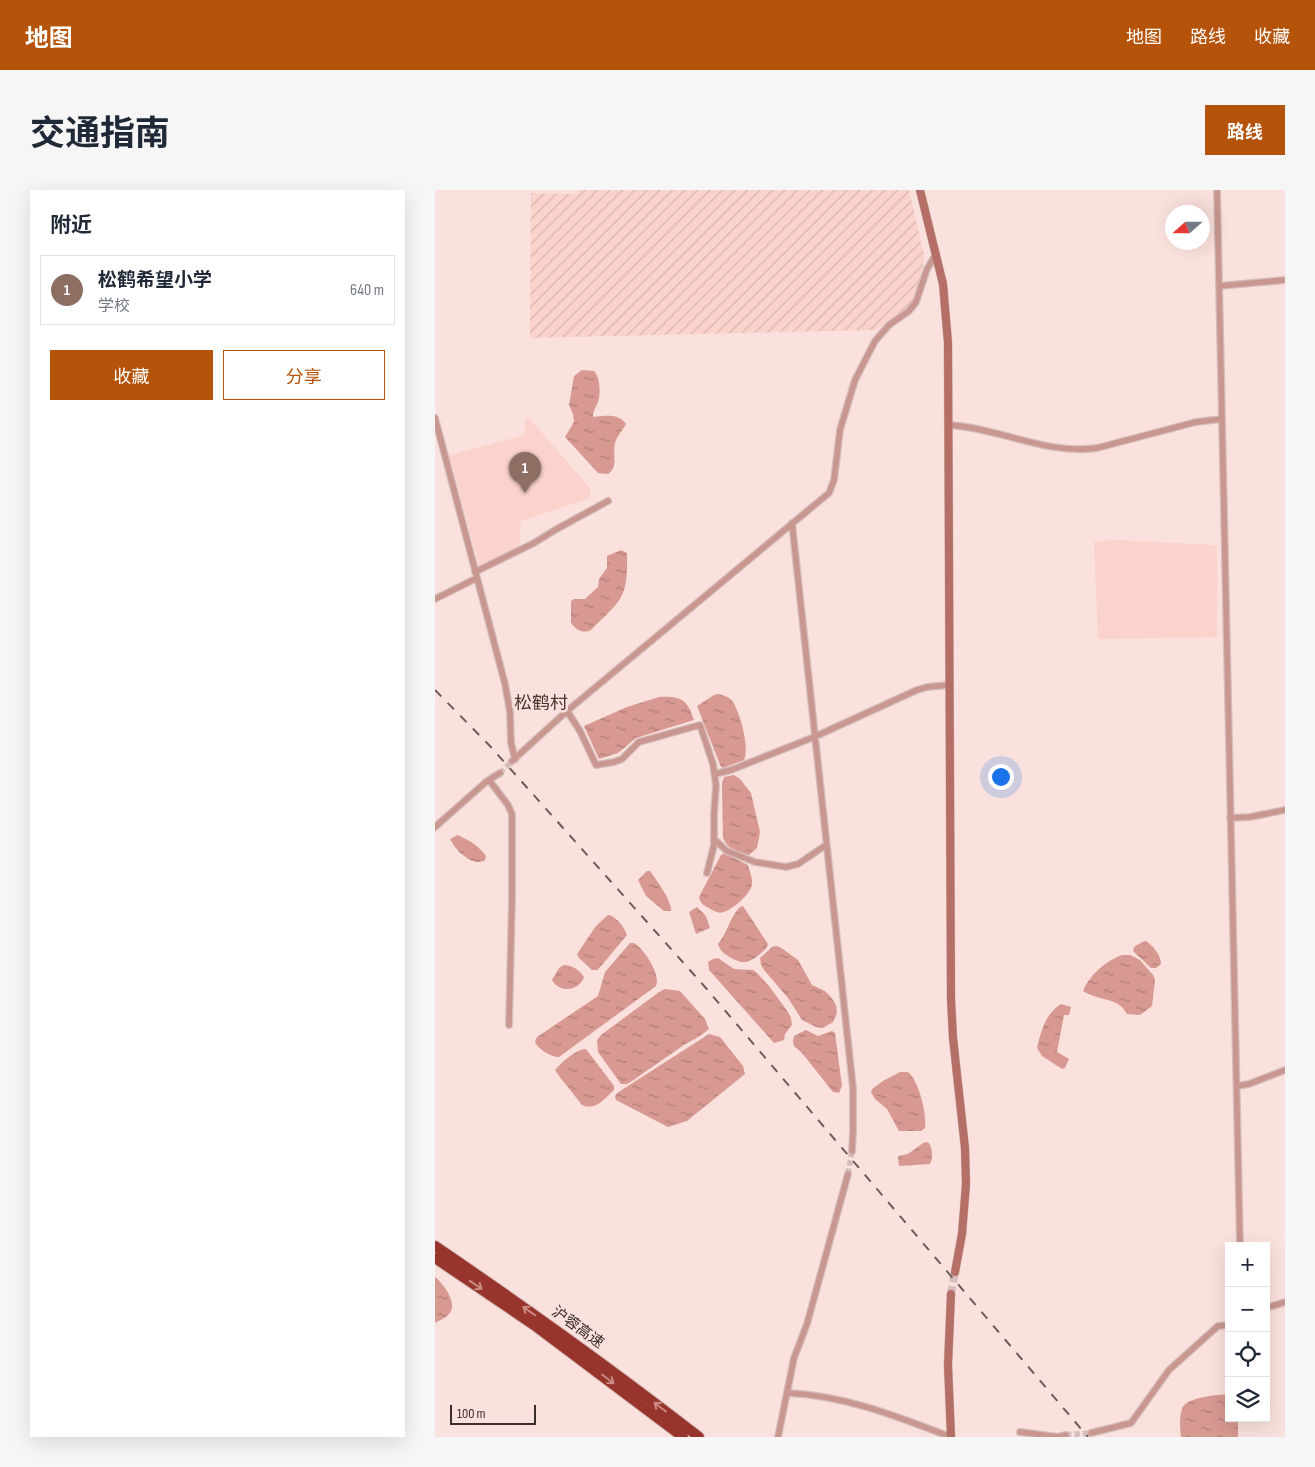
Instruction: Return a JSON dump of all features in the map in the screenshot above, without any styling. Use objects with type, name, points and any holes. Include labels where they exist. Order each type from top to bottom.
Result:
[{"type":"highway","name":"沪蓉高速","points":[[435,1246],[587,1352],[699,1437]]},
{"type":"highway","name":"沪蓉高速","points":[[435,1258],[542,1331],[683,1437]]},
{"type":"main road","points":[[920,190],[943,284],[947,328],[951,999],[953,1038],[965,1148],[966,1184],[963,1226],[955,1272]]},
{"type":"main road","points":[[951,1294],[948,1357],[951,1437]]},
{"type":"street","points":[[1217,190],[1240,1242]]},
{"type":"street","points":[[435,418],[505,684],[510,712],[511,743],[514,760],[567,711],[826,496],[831,489],[840,430],[855,380],[875,341],[889,325],[909,311],[916,302],[927,269],[936,254]]},
{"type":"street","points":[[1219,286],[1285,280]]},
{"type":"street","points":[[949,425],[983,429],[1030,442],[1082,449],[1097,448],[1196,422],[1221,419]]},
{"type":"street","points":[[435,599],[608,501]]},
{"type":"street","points":[[792,523],[853,1088],[852,1151]]},
{"type":"street","points":[[715,774],[731,770],[815,737],[917,690],[949,685]]},
{"type":"street","points":[[567,711],[580,731],[596,765],[622,759],[639,742],[700,725],[711,756],[716,785],[714,845],[707,873]]},
{"type":"street","points":[[435,827],[489,780],[501,773]]},
{"type":"street","points":[[489,780],[508,804],[512,814],[509,1025]]},
{"type":"street","points":[[1231,818],[1250,817],[1285,810]]},
{"type":"street","points":[[714,839],[727,851],[755,862],[786,867],[798,864],[826,845]]},
{"type":"street","points":[[1237,1086],[1249,1084],[1285,1070]]},
{"type":"street","points":[[778,1437],[794,1358],[807,1324],[848,1174]]},
{"type":"street","points":[[1270,1307],[1285,1302]]},
{"type":"street","points":[[1091,1432],[1133,1422],[1158,1384],[1175,1364],[1218,1326],[1225,1325]]},
{"type":"street","points":[[787,1393],[821,1396],[876,1410],[951,1437]]},
{"type":"street","points":[[1020,1432],[1058,1437],[1067,1435]]},
{"type":"shaded area","points":[[577,190],[909,190],[924,255],[922,275],[915,300],[908,308],[875,330],[530,338],[531,193],[577,194]]},
{"type":"shaded area","points":[[529,418],[590,488],[590,498],[521,521],[519,549],[480,568],[449,455],[525,435],[525,420]]},
{"type":"shaded area","points":[[1115,540],[1217,545],[1217,637],[1098,639],[1094,542]]},
{"type":"water","points":[[582,370],[594,371],[599,381],[599,398],[593,417],[615,417],[623,420],[626,424],[616,440],[614,464],[608,474],[598,473],[565,437],[574,422],[569,405],[574,376]]},
{"type":"water","points":[[621,550],[627,553],[627,568],[621,597],[591,630],[585,632],[575,628],[571,623],[571,601],[574,599],[585,599],[598,587],[599,579],[607,568],[607,556]]},
{"type":"water","points":[[718,694],[730,699],[736,707],[746,747],[744,760],[723,768],[697,706]]},
{"type":"water","points":[[659,697],[673,697],[682,700],[689,707],[694,720],[636,738],[618,753],[599,759],[584,726],[627,707]]},
{"type":"water","points":[[734,775],[740,779],[751,793],[760,832],[757,848],[749,855],[731,848],[723,838],[722,784],[724,777]]},
{"type":"water","points":[[458,835],[480,849],[486,856],[485,860],[475,862],[460,853],[450,839]]},
{"type":"water","points":[[724,853],[748,865],[752,882],[751,888],[741,901],[720,913],[703,905],[699,897],[721,855]]},
{"type":"water","points":[[647,871],[650,871],[663,891],[671,911],[664,911],[646,896],[638,880]]},
{"type":"water","points":[[743,906],[768,944],[765,950],[745,962],[726,955],[718,944],[733,916]]},
{"type":"water","points":[[697,907],[706,916],[710,928],[696,934],[689,912]]},
{"type":"water","points":[[608,915],[620,923],[627,935],[597,970],[592,970],[577,954],[596,926]]},
{"type":"water","points":[[1146,941],[1160,957],[1161,964],[1156,968],[1151,968],[1133,951],[1134,947]]},
{"type":"water","points":[[630,943],[638,946],[651,962],[656,975],[656,986],[559,1057],[552,1056],[542,1050],[535,1042],[537,1037],[598,996],[605,972]]},
{"type":"water","points":[[776,946],[798,960],[812,985],[825,991],[831,997],[836,1005],[837,1013],[833,1022],[823,1028],[816,1027],[802,1020],[788,998],[764,970],[760,958],[772,947]]},
{"type":"water","points":[[1122,955],[1130,955],[1140,960],[1155,980],[1152,1006],[1140,1015],[1127,1014],[1118,1004],[1092,996],[1083,991],[1089,980],[1098,970]]},
{"type":"water","points":[[718,958],[734,969],[753,970],[769,986],[791,1018],[792,1025],[785,1034],[784,1040],[774,1043],[709,970],[708,962]]},
{"type":"water","points":[[564,965],[575,968],[584,977],[578,986],[564,989],[552,980],[559,968]]},
{"type":"water","points":[[665,989],[680,991],[705,1019],[709,1029],[632,1081],[627,1084],[621,1084],[598,1052],[597,1040],[601,1035]]},
{"type":"water","points":[[1061,1004],[1071,1007],[1069,1015],[1064,1015],[1057,1052],[1069,1059],[1065,1068],[1062,1069],[1042,1056],[1037,1048],[1047,1018]]},
{"type":"water","points":[[806,1030],[818,1036],[832,1031],[835,1033],[842,1086],[839,1093],[833,1092],[802,1053],[794,1046],[794,1036]]},
{"type":"water","points":[[709,1034],[720,1037],[743,1066],[745,1074],[687,1121],[668,1127],[616,1100],[615,1096],[617,1093]]},
{"type":"water","points":[[586,1049],[614,1086],[614,1090],[603,1100],[591,1106],[582,1105],[555,1070],[573,1054]]},
{"type":"water","points":[[900,1072],[908,1072],[919,1090],[925,1122],[925,1128],[921,1131],[899,1131],[887,1109],[875,1099],[871,1092],[872,1089],[883,1081]]},
{"type":"water","points":[[928,1142],[932,1153],[930,1164],[899,1166],[898,1156],[908,1154],[923,1143]]},
{"type":"water","points":[[435,1277],[448,1292],[452,1307],[448,1315],[435,1323]]},
{"type":"water","points":[[1225,1394],[1225,1422],[1238,1422],[1238,1437],[1181,1437],[1180,1416],[1184,1405],[1195,1399]]},
{"type":"tunnel","points":[[500,773],[512,761]]},
{"type":"tunnel","points":[[848,1174],[852,1151]]},
{"type":"tunnel","points":[[951,1294],[955,1272]]},
{"type":"tunnel","points":[[1066,1435],[1091,1433]]},
{"type":"railway","points":[[435,690],[489,745],[705,987],[1088,1437]]},
{"type":"place","name":"松鹤希望小学","points":[[525,493]]},
{"type":"district","name":"松鹤村","points":[[541,703]]}]
